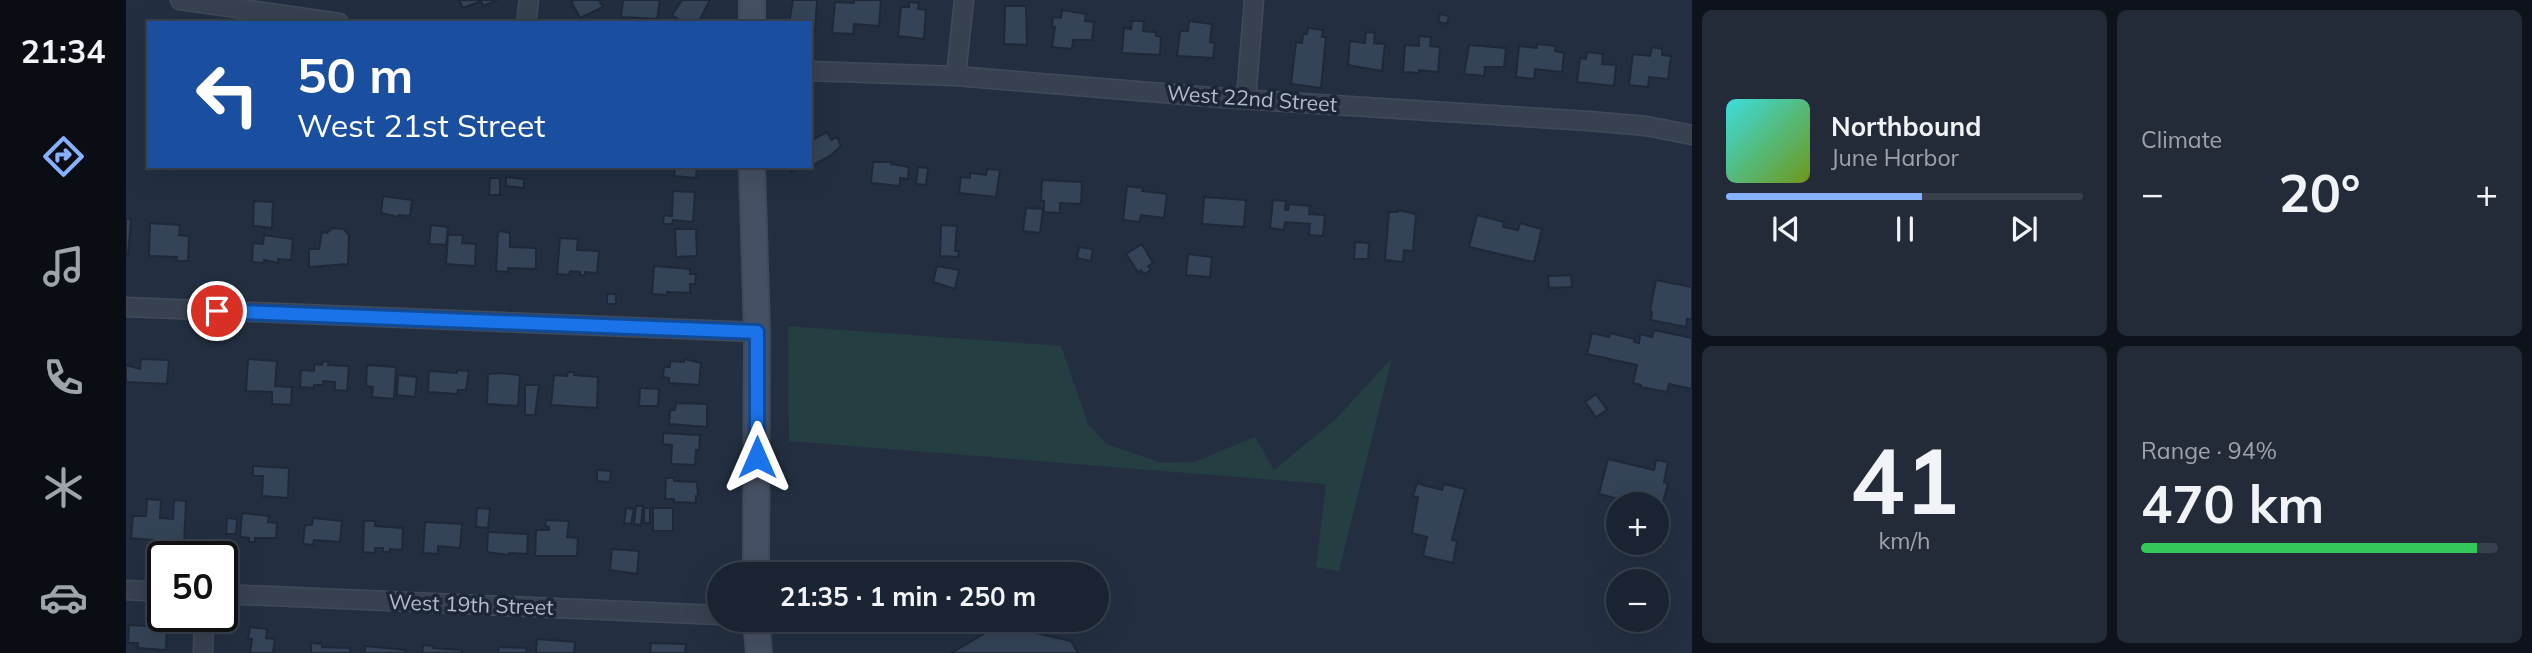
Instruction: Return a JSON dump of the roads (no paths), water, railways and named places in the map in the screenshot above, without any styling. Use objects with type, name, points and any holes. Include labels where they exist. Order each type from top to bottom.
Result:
[{"type":"main road","points":[[752,0],[752,21]]},
{"type":"main road","points":[[752,168],[757,332],[756,562]]},
{"type":"main road","points":[[758,632],[759,653]]},
{"type":"street","points":[[180,0],[226,15],[312,21]]},
{"type":"street","points":[[526,21],[529,0]]},
{"type":"street","points":[[957,76],[964,0]]},
{"type":"street","points":[[1246,99],[1254,0]]},
{"type":"street","name":"West 22nd Street","points":[[812,71],[957,76],[1090,88],[1601,122],[1646,126],[1692,135]]},
{"type":"street","points":[[126,307],[757,332]]},
{"type":"street","points":[[126,590],[147,591]]},
{"type":"street","name":"West 19th Street","points":[[238,595],[707,614]]},
{"type":"street","points":[[203,653],[204,632]]}]
